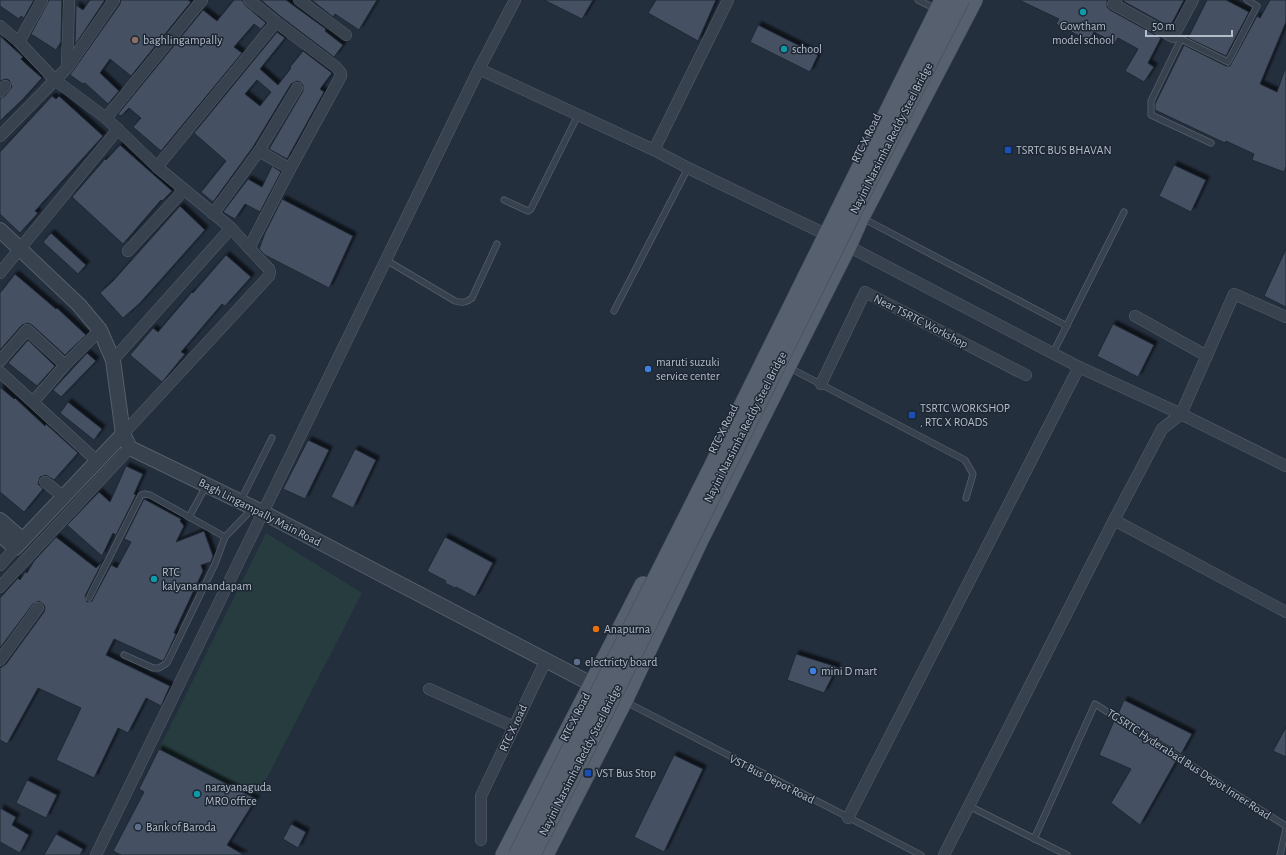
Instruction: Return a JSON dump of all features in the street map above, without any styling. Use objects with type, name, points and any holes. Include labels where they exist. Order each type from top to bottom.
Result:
[{"type":"main road","name":"Nayini Narsimha Reddy Steel Bridge","points":[[532,855],[848,221],[961,0]]},
{"type":"main road","points":[[545,855],[624,701],[700,540],[788,367],[848,246],[860,218],[974,0]]},
{"type":"main road","name":"Nayini Narsimha Reddy Steel Bridge","points":[[517,855],[718,454],[932,2]]},
{"type":"main road","name":"RTC X Road","points":[[504,855],[712,452],[821,232],[932,2]]},
{"type":"street","points":[[19,42],[42,0]]},
{"type":"street","points":[[67,68],[69,0]]},
{"type":"street","points":[[0,136],[67,68],[114,0]]},
{"type":"street","points":[[106,118],[202,0]]},
{"type":"street","points":[[249,0],[336,67],[341,73],[341,76],[249,248]]},
{"type":"street","points":[[299,0],[346,35]]},
{"type":"street","points":[[96,855],[258,510],[515,0]]},
{"type":"street","points":[[654,150],[728,0]]},
{"type":"street","points":[[1116,0],[1113,4],[1173,37],[1193,0]]},
{"type":"street","points":[[157,167],[276,22]]},
{"type":"street","points":[[0,26],[19,42],[55,80],[106,118],[157,167],[231,228],[269,269],[270,272],[269,276],[123,434],[18,543],[0,565]]},
{"type":"street","points":[[479,69],[654,150],[821,232],[1053,354],[1181,414],[1286,466]]},
{"type":"street","points":[[213,214],[259,151],[297,88]]},
{"type":"street","points":[[0,273],[118,130]]},
{"type":"street","points":[[259,151],[290,169]]},
{"type":"street","points":[[128,251],[184,190]]},
{"type":"street","points":[[113,360],[231,228]]},
{"type":"street","points":[[0,230],[79,305],[100,330],[113,360],[123,434],[130,448],[0,587]]},
{"type":"street","name":"Near TSRTC Workshop","points":[[821,384],[865,292],[1026,375]]},
{"type":"street","points":[[944,855],[1114,520],[1162,429],[1181,414],[1234,294],[1286,317]]},
{"type":"street","points":[[1135,316],[1207,356]]},
{"type":"street","points":[[0,361],[27,330],[65,365]]},
{"type":"street","points":[[33,402],[65,365],[100,330]]},
{"type":"street","points":[[848,818],[1079,367]]},
{"type":"street","points":[[0,372],[97,461]]},
{"type":"street","name":"Bagh Lingampally Main Road","points":[[130,448],[258,510],[624,701]]},
{"type":"street","points":[[45,482],[63,496]]},
{"type":"street","points":[[0,520],[18,543]]},
{"type":"street","points":[[1114,520],[1286,612]]},
{"type":"street","points":[[0,534],[18,543]]},
{"type":"street","points":[[0,660],[38,608]]},
{"type":"street","name":"RTC X road","points":[[481,840],[481,796],[546,660]]},
{"type":"street","points":[[429,689],[514,727]]},
{"type":"lane","points":[[1211,143],[1151,115],[1151,102],[1181,39],[1228,62],[1257,6],[1247,0]]},
{"type":"lane","points":[[504,200],[528,211],[531,209],[578,115]]},
{"type":"lane","points":[[614,311],[688,168]]},
{"type":"lane","points":[[1053,354],[1124,212]]},
{"type":"lane","points":[[860,218],[1067,326]]},
{"type":"lane","points":[[385,260],[455,301],[462,303],[472,298],[497,244]]},
{"type":"lane","points":[[788,367],[965,460],[973,474],[966,498]]},
{"type":"lane","points":[[240,502],[272,438]]},
{"type":"lane","points":[[189,517],[206,485]]},
{"type":"lane","points":[[89,598],[141,495],[150,495],[226,537]]},
{"type":"lane","points":[[124,655],[153,668],[159,668],[167,663],[184,625],[215,564],[226,537],[258,510]]},
{"type":"lane","name":"VST Bus Depot Road","points":[[624,701],[921,855]]},
{"type":"lane","name":"TGSRTC Hyderabad Bus Depot Inner Road","points":[[1034,839],[1095,704],[1286,826]]},
{"type":"lane","points":[[969,806],[1067,855]]},
{"type":"lane","points":[[1280,855],[1286,829]]},
{"type":"green space","points":[[266,533],[362,593],[256,799],[159,749]]},
{"type":"building","points":[[0,0],[34,0],[24,18],[21,16],[19,19],[0,6]]},
{"type":"building","points":[[49,0],[62,0],[61,42],[56,50],[31,34]]},
{"type":"building","points":[[90,0],[105,0],[75,45],[76,5],[83,10]]},
{"type":"building","points":[[121,0],[188,0],[191,2],[131,76],[110,59],[100,73],[119,91],[108,104],[85,83],[83,84],[70,75],[120,4]]},
{"type":"building","points":[[234,0],[242,0],[245,5],[266,23],[261,29],[254,24],[234,47],[242,53],[161,151],[133,127],[141,118],[129,108],[121,116],[118,114],[203,10],[217,21]]},
{"type":"building","points":[[262,0],[286,0],[326,29],[325,31],[343,45],[334,57],[280,16]]},
{"type":"building","points":[[313,0],[377,0],[359,30],[335,14],[333,17]]},
{"type":"building","points":[[544,0],[593,0],[582,19]]},
{"type":"building","points":[[656,0],[716,0],[698,41],[648,13]]},
{"type":"building","points":[[1019,0],[1107,0],[1107,7],[1110,10],[1161,38],[1148,63],[1154,67],[1144,82],[1125,71],[1138,49],[1118,38],[1115,43],[1094,32],[1089,41],[1056,24],[1059,19]]},
{"type":"building","points":[[1123,0],[1184,0],[1170,27]]},
{"type":"building","points":[[1207,0],[1226,0],[1249,12],[1226,56],[1188,38]]},
{"type":"building","points":[[1270,0],[1286,0],[1286,22],[1260,84],[1277,92],[1286,69],[1286,167],[1284,172],[1252,160],[1254,154],[1226,141],[1225,143],[1155,110],[1155,104],[1184,45],[1226,66],[1230,66],[1257,16],[1260,18]]},
{"type":"building","name":"school","points":[[758,25],[818,55],[810,72],[750,42]]},
{"type":"building","points":[[277,32],[285,38],[260,69],[278,85],[303,51],[332,73],[320,89],[324,92],[287,159],[269,149],[303,91],[303,85],[297,81],[291,84],[253,147],[213,202],[201,192],[226,161],[194,133]],"holes":[[[257,80],[271,92],[260,106],[245,94]]]},
{"type":"building","points":[[0,36],[23,57],[21,59],[25,63],[42,78],[0,121],[0,99],[5,96],[12,87],[9,80],[6,79],[0,81]]},
{"type":"building","points":[[52,96],[56,99],[59,96],[103,136],[35,211],[38,213],[20,233],[0,214],[0,152]]},
{"type":"building","points":[[120,145],[172,191],[162,201],[161,200],[123,244],[72,197],[105,159],[106,160]]},
{"type":"building","points":[[1174,165],[1206,180],[1191,212],[1159,196]]},
{"type":"building","points":[[272,166],[281,172],[260,212],[245,204],[235,219],[223,212],[248,179],[262,187]]},
{"type":"building","points":[[282,199],[353,236],[329,288],[265,255],[259,249],[265,233]]},
{"type":"building","points":[[180,206],[205,230],[140,303],[123,318],[100,293],[113,281]]},
{"type":"building","points":[[51,233],[86,265],[78,274],[43,242]]},
{"type":"building","points":[[1286,249],[1286,307],[1264,296]]},
{"type":"building","points":[[226,255],[251,277],[225,306],[222,304],[181,352],[185,354],[162,382],[130,355],[153,328],[158,332]]},
{"type":"building","points":[[15,274],[56,309],[57,308],[86,335],[65,355],[28,323],[22,325],[0,350],[0,293]]},
{"type":"building","points":[[1113,324],[1154,345],[1138,377],[1097,356]]},
{"type":"building","points":[[28,340],[55,366],[37,386],[8,363]]},
{"type":"building","points":[[87,353],[96,361],[61,397],[53,390]]},
{"type":"building","points":[[0,387],[14,399],[15,398],[45,426],[46,424],[78,453],[54,480],[46,475],[40,477],[38,484],[43,489],[24,512],[0,492]]},
{"type":"building","points":[[68,402],[102,429],[94,440],[60,413]]},
{"type":"building","points":[[308,440],[329,450],[305,499],[283,489]]},
{"type":"building","points":[[355,449],[376,460],[353,508],[331,497]]},
{"type":"building","points":[[126,466],[143,474],[134,494],[136,495],[116,535],[113,533],[102,556],[67,525],[99,492],[110,502]]},
{"type":"building","points":[[144,499],[181,519],[180,521],[184,526],[176,542],[204,531],[213,556],[211,562],[201,565],[203,571],[174,633],[176,634],[164,660],[162,661],[114,639],[106,655],[170,686],[161,706],[146,698],[128,733],[118,728],[94,778],[56,760],[81,708],[38,688],[7,744],[0,740],[0,668],[6,664],[44,612],[45,608],[39,601],[33,604],[0,648],[0,598],[18,578],[20,580],[25,572],[27,573],[34,561],[56,537],[96,568],[103,561],[85,596],[87,602],[92,601],[111,565],[117,568],[131,542],[124,539]]},
{"type":"building","points":[[445,537],[493,563],[475,597],[445,583],[446,581],[427,571]]},
{"type":"building","name":"mini D mart","points":[[796,654],[837,667],[824,693],[787,680]]},
{"type":"building","points":[[1124,700],[1192,734],[1181,754],[1118,714]]},
{"type":"building","points":[[1114,721],[1176,761],[1140,825],[1111,803],[1131,769],[1099,755]]},
{"type":"building","points":[[1286,727],[1286,757],[1273,751]]},
{"type":"building","points":[[159,749],[256,799],[227,845],[244,855],[121,855],[113,851],[144,792],[139,789]]},
{"type":"building","points":[[674,755],[703,769],[664,852],[634,837]]},
{"type":"building","points":[[27,780],[57,795],[46,818],[16,803]]},
{"type":"building","points":[[0,808],[16,817],[12,825],[29,835],[20,853],[0,842]]},
{"type":"building","points":[[291,824],[306,832],[298,848],[283,839]]},
{"type":"building","points":[[56,834],[83,849],[80,855],[44,855]]},
{"type":"place","name":"Gowtham model school","points":[[1083,12]]},
{"type":"place","name":"baghlingampally","points":[[135,40]]},
{"type":"place","name":"school","points":[[784,49]]},
{"type":"place","name":"TSRTC BUS BHAVAN","points":[[1008,150]]},
{"type":"place","name":"maruti suzuki service center","points":[[648,369]]},
{"type":"place","name":"TSRTC WORKSHOP , RTC X ROADS","points":[[912,415]]},
{"type":"place","name":"RTC kalyanamandapam","points":[[154,579]]},
{"type":"place","name":"Anapurna","points":[[596,629]]},
{"type":"place","name":"electricty board","points":[[577,662]]},
{"type":"place","name":"mini D mart","points":[[813,671]]},
{"type":"place","name":"VST Bus Stop","points":[[588,773]]},
{"type":"place","name":"narayanaguda MRO office","points":[[197,794]]},
{"type":"place","name":"Bank of Baroda","points":[[138,827]]}]
